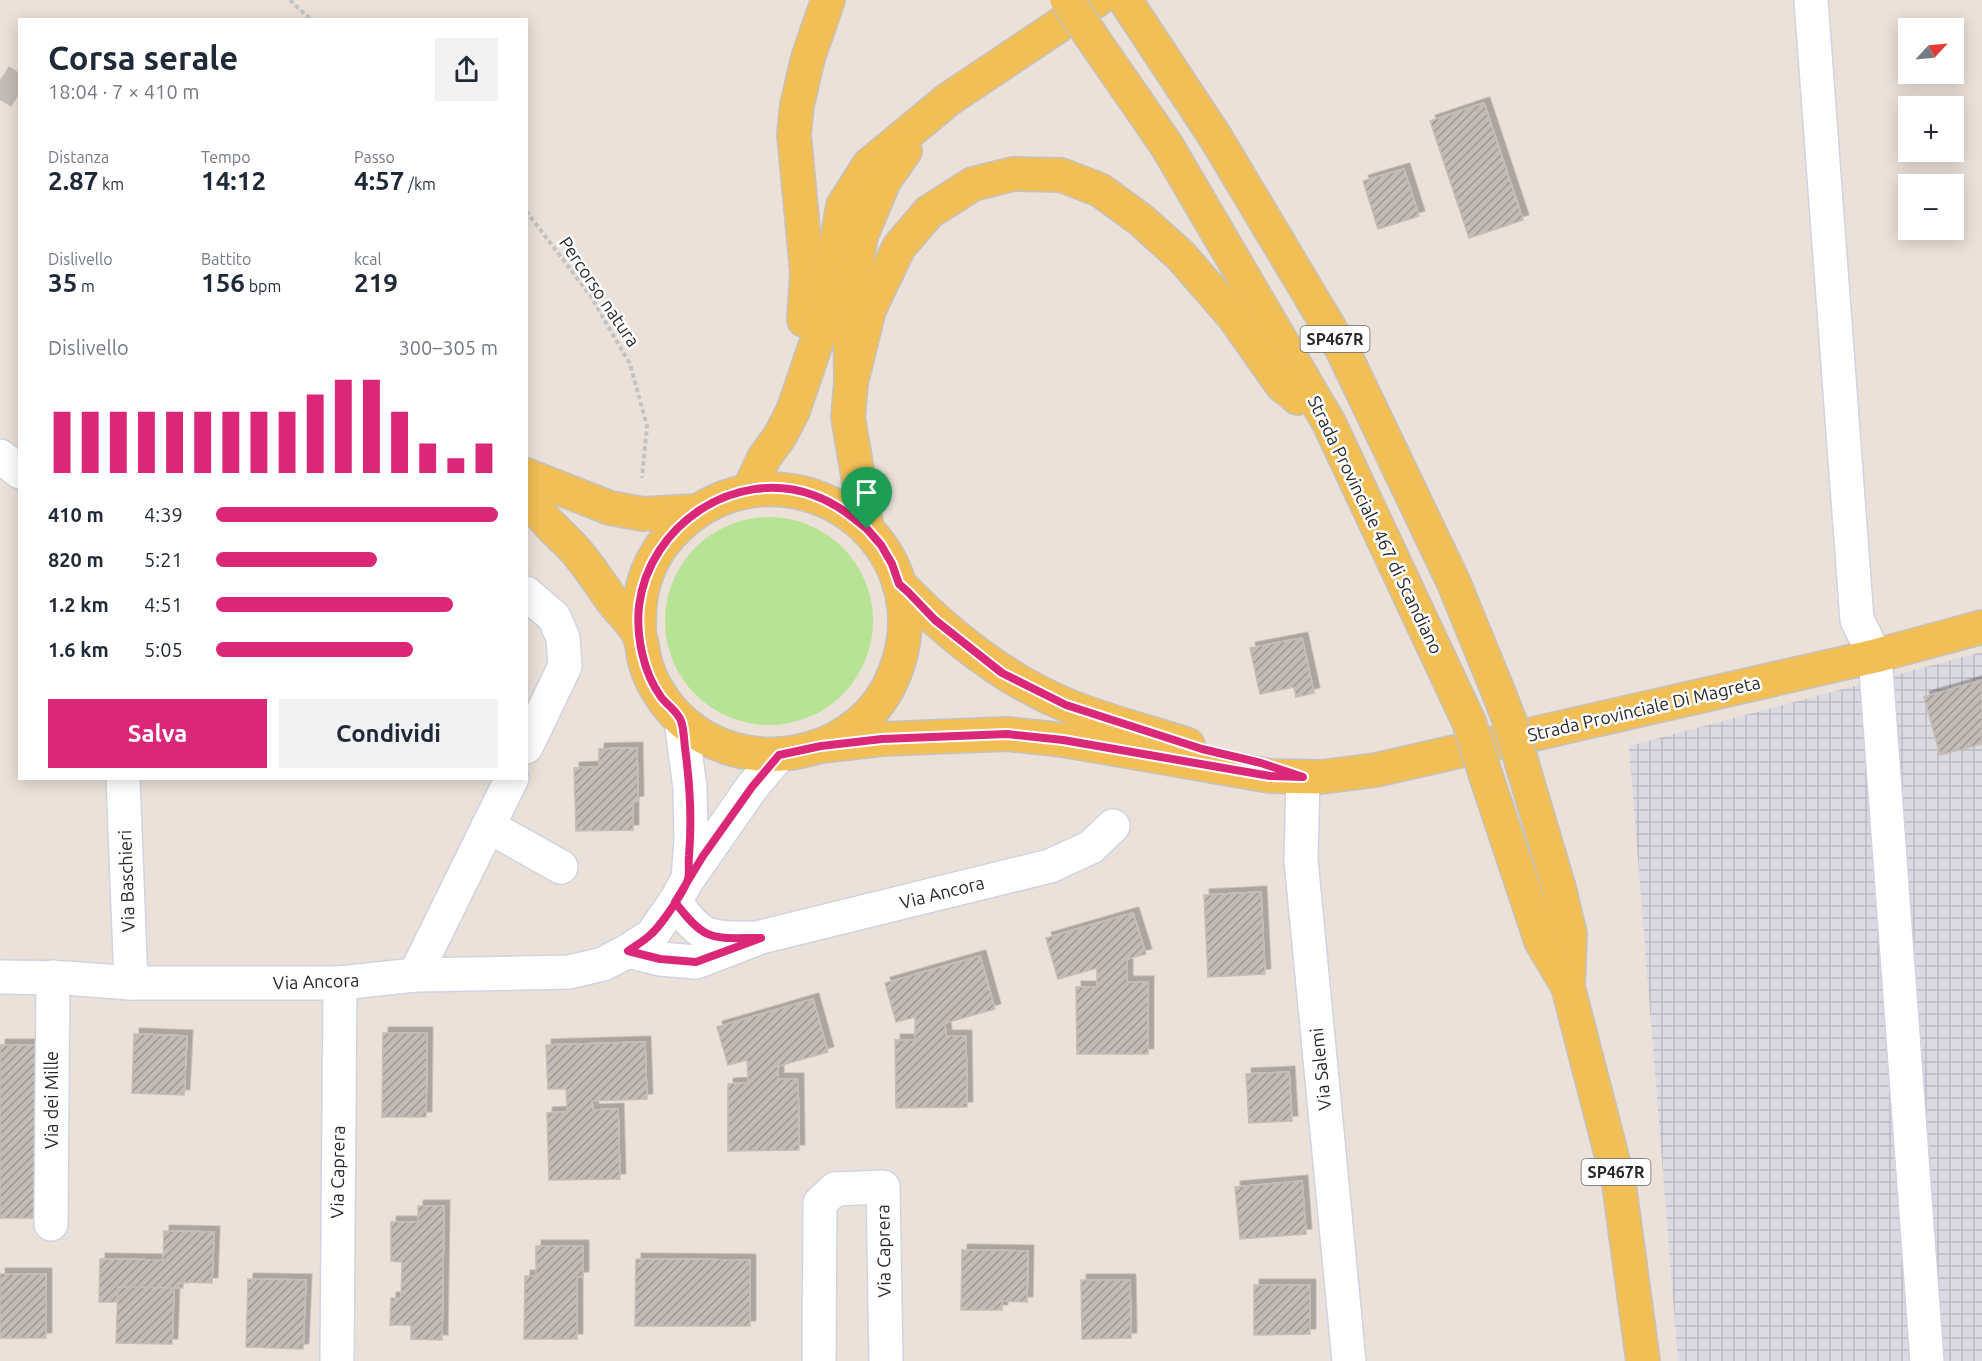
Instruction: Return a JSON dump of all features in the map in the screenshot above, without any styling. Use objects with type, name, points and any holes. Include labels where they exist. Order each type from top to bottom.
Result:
[{"type":"main road","points":[[793,411],[804,328],[807,272],[794,134],[797,105],[808,58],[828,0]]},
{"type":"main road","name":"Strada Provinciale 467 di Scandiano","points":[[1067,0],[1167,146],[1329,423],[1469,723],[1541,941],[1568,987],[1619,1184],[1643,1361]]},
{"type":"main road","points":[[749,490],[764,458],[780,436],[793,411],[820,329],[843,206],[868,165],[949,99],[1097,0]]},
{"type":"main road","name":"Strada Provinciale 467 di Scandiano","points":[[1128,5],[1216,138],[1342,350],[1453,581],[1510,722],[1559,888],[1570,933],[1568,987]]},
{"type":"main road","points":[[867,529],[848,417],[851,383],[850,300],[861,236],[884,182],[929,115]]},
{"type":"main road","points":[[851,383],[869,310],[900,247],[929,212],[973,184],[1013,174],[1061,175],[1100,190],[1141,220],[1181,256],[1234,317],[1282,385],[1329,423]]},
{"type":"main road","points":[[528,476],[610,508],[643,514],[697,511]]},
{"type":"main road","points":[[781,489],[813,495],[842,509],[867,529],[881,545],[892,564],[904,605],[905,627],[896,670],[874,708],[859,724],[821,746],[779,755],[753,754],[727,748],[702,736],[681,720],[660,696],[646,666],[639,635],[639,606],[645,578],[657,552],[675,530],[697,511],[722,498],[749,490],[781,489]]},
{"type":"main road","points":[[528,499],[574,549],[639,635]]},
{"type":"main road","points":[[899,584],[935,620],[1002,673],[1066,705],[1202,749],[1261,763],[1303,777]]},
{"type":"main road","name":"Strada Provinciale Di Magreta","points":[[821,746],[882,739],[1007,734],[1063,740],[1270,776],[1321,777],[1376,770],[1875,656],[1982,627]]},
{"type":"street","points":[[1811,0],[1857,620],[1875,656],[1927,1361]]},
{"type":"street","points":[[0,456],[18,470]]},
{"type":"street","points":[[528,595],[554,617],[563,638],[565,666],[528,743]]},
{"type":"street","points":[[681,720],[690,788],[691,840],[681,891]]},
{"type":"street","name":"Via Ancora","points":[[0,977],[53,977],[131,983],[340,983],[415,975],[569,972],[603,964],[652,935],[752,787],[779,755]]},
{"type":"street","name":"Via Salemi","points":[[1303,777],[1301,860],[1349,1361]]},
{"type":"street","name":"Via Baschieri","points":[[123,780],[131,983]]},
{"type":"street","points":[[415,975],[488,826],[507,780]]},
{"type":"street","points":[[488,826],[561,867]]},
{"type":"street","name":"Via Ancora","points":[[628,951],[660,959],[696,962],[761,938],[1050,866],[1091,847],[1113,826]]},
{"type":"street","name":"Via Ancora","points":[[681,891],[699,930],[713,937],[761,938]]},
{"type":"street","name":"Via dei Mille","points":[[51,1224],[53,977]]},
{"type":"street","name":"Via Caprera","points":[[337,1361],[340,983]]},
{"type":"street","name":"Via Caprera","points":[[819,1361],[820,1203],[835,1189],[883,1187],[885,1361]]},
{"type":"path","points":[[290,0],[309,18]]},
{"type":"path","name":"Percorso natura","points":[[528,214],[590,295],[630,364],[647,426],[642,482]]},
{"type":"shaded area","points":[[1982,652],[1982,1361],[1678,1361],[1629,746]]},
{"type":"green space","points":[[769,517],[789,519],[809,525],[843,547],[865,581],[871,601],[873,621],[871,641],[865,661],[843,695],[809,717],[789,723],[769,725],[749,723],[729,717],[695,695],[673,661],[667,641],[665,621],[667,601],[673,581],[695,547],[729,525],[749,519]]},
{"type":"building","points":[[1484,103],[1523,220],[1469,238],[1430,121]]},
{"type":"building","points":[[1404,169],[1419,216],[1378,229],[1363,181]]},
{"type":"building","points":[[1302,638],[1314,693],[1296,697],[1294,687],[1260,694],[1250,648]]},
{"type":"building","points":[[1982,680],[1982,744],[1940,755],[1924,697]]},
{"type":"building","points":[[637,748],[638,801],[633,802],[633,830],[576,831],[574,768],[599,767],[599,749]]},
{"type":"building","points":[[1261,892],[1265,974],[1208,977],[1204,895]]},
{"type":"building","points":[[1133,913],[1146,954],[1127,959],[1127,982],[1148,982],[1148,1054],[1077,1054],[1076,987],[1097,987],[1097,968],[1058,979],[1046,938]]},
{"type":"building","points":[[980,956],[995,1009],[945,1023],[946,1036],[966,1036],[967,1107],[896,1108],[895,1040],[915,1040],[915,1017],[896,1022],[885,983]]},
{"type":"building","points":[[813,999],[828,1052],[778,1066],[778,1079],[798,1079],[799,1150],[728,1151],[728,1084],[748,1083],[747,1060],[728,1065],[717,1027]]},
{"type":"building","points":[[383,1033],[427,1033],[426,1117],[382,1117]]},
{"type":"building","points":[[134,1034],[187,1036],[184,1095],[132,1093]]},
{"type":"building","points":[[645,1042],[647,1099],[592,1101],[593,1110],[618,1109],[620,1179],[549,1180],[547,1113],[567,1112],[566,1089],[548,1089],[546,1045]]},
{"type":"building","points":[[0,1045],[40,1045],[40,1218],[0,1218]]},
{"type":"building","points":[[1289,1072],[1292,1121],[1249,1123],[1246,1074]]},
{"type":"building","points":[[1302,1181],[1306,1234],[1240,1239],[1235,1187]]},
{"type":"building","points":[[418,1206],[444,1206],[442,1340],[411,1339],[411,1325],[390,1325],[391,1298],[401,1298],[402,1262],[391,1261],[391,1222],[418,1222]]},
{"type":"building","points":[[164,1231],[214,1232],[212,1283],[183,1282],[183,1288],[118,1287],[117,1302],[99,1302],[100,1259],[163,1260]]},
{"type":"building","points":[[536,1246],[583,1246],[583,1277],[577,1277],[577,1339],[524,1339],[525,1276],[536,1276]]},
{"type":"building","points":[[962,1250],[1028,1251],[1027,1302],[1002,1301],[1002,1310],[961,1310]]},
{"type":"building","points":[[636,1259],[750,1260],[750,1326],[635,1326]]},
{"type":"building","points":[[0,1274],[46,1274],[46,1338],[0,1338]]},
{"type":"building","points":[[248,1279],[306,1280],[303,1349],[246,1347]]},
{"type":"building","points":[[1081,1280],[1130,1280],[1131,1338],[1082,1339]]},
{"type":"building","points":[[1254,1285],[1310,1285],[1310,1334],[1254,1335]]},
{"type":"building","points":[[118,1287],[174,1288],[172,1344],[116,1343]]},
{"type":"tunnel","points":[[0,80],[18,92]]},
{"type":"route","points":[[867,529],[842,509],[813,495],[781,489],[749,490],[713,501],[697,511],[675,530],[657,552],[645,578],[639,606],[639,635],[646,666],[660,696],[681,720],[690,788],[691,840],[688,879],[675,902],[652,935],[628,951],[660,959],[696,962],[761,938],[713,937],[699,930],[675,902],[703,856],[752,787],[779,755],[821,746],[882,739],[1007,734],[1063,740],[1270,776],[1303,777],[1261,763],[1202,749],[1066,705],[1002,673],[935,620],[899,584],[892,564],[881,545],[867,529]]}]
